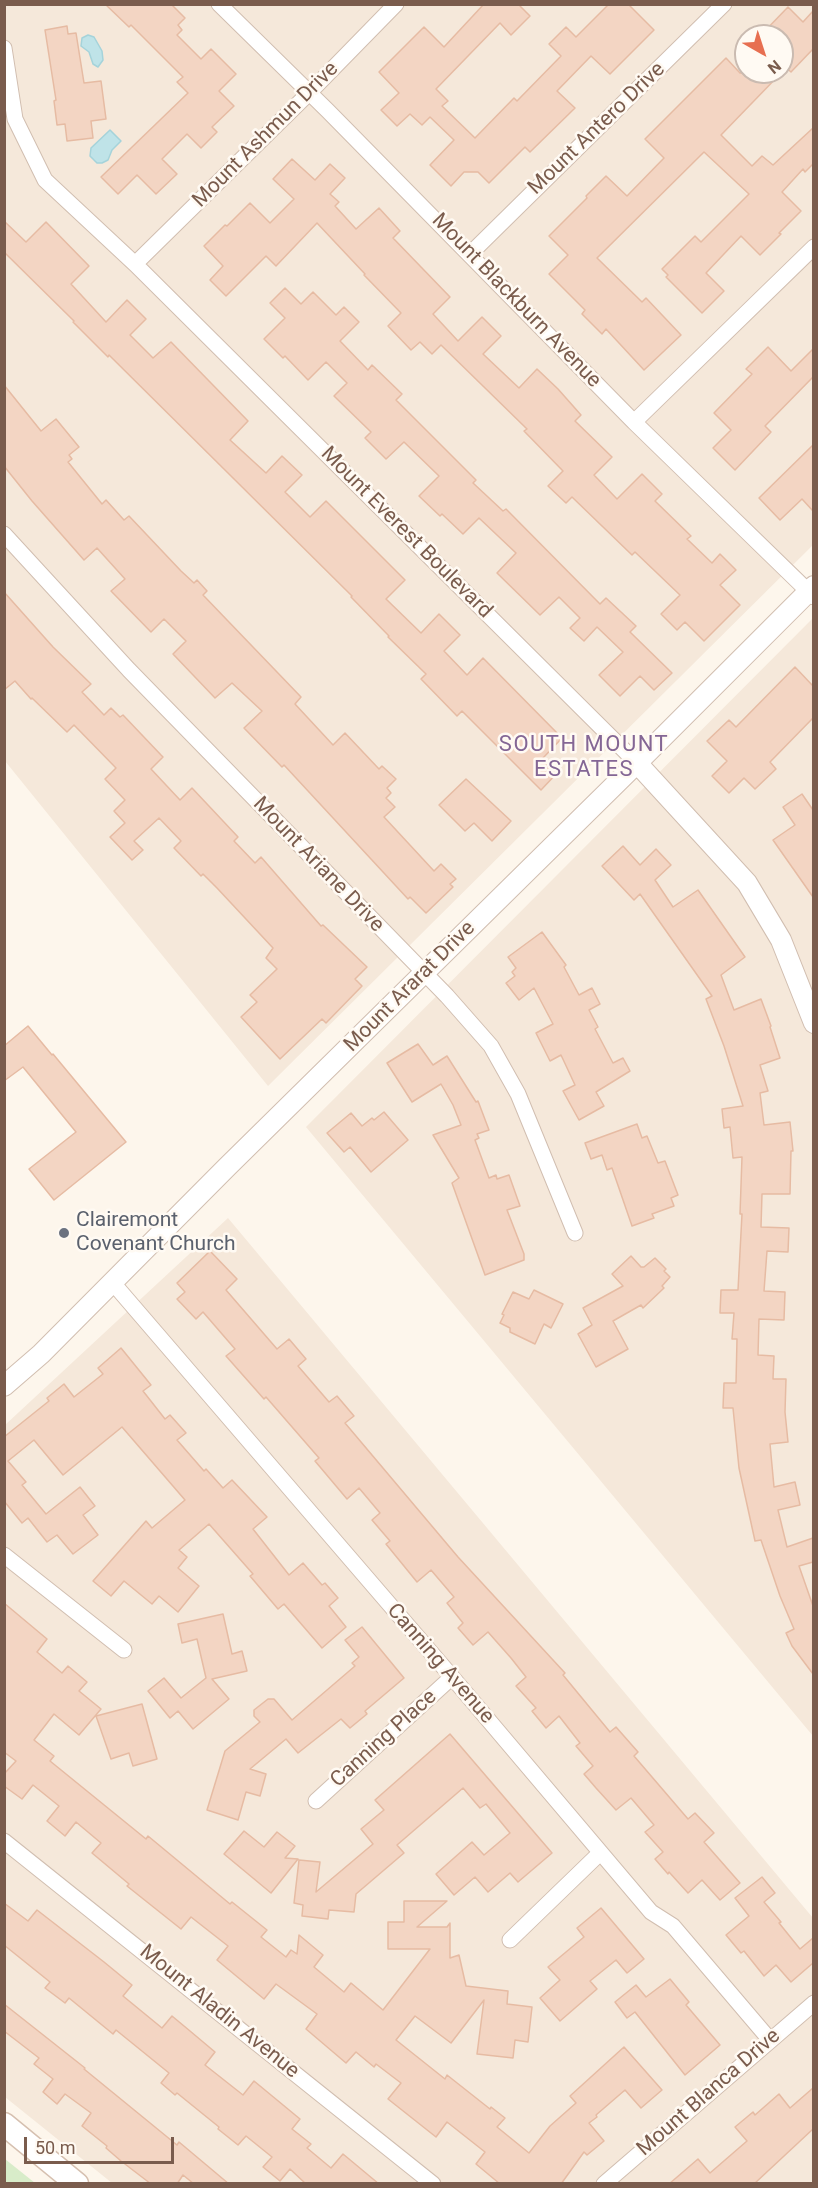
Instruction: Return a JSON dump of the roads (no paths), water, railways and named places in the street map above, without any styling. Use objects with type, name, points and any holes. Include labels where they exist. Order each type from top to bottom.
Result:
[{"type":"main road","points":[[4,2124],[77,2184]]},
{"type":"street","name":"Mount Blackburn Avenue","points":[[219,4],[470,254],[634,422],[812,591]]},
{"type":"street","name":"Mount Ashmun Drive","points":[[135,264],[396,4]]},
{"type":"street","name":"Mount Antero Drive","points":[[470,254],[724,4]]},
{"type":"street","name":"Mount Everest Boulevard","points":[[4,48],[15,119],[45,180],[135,264],[637,763],[747,883],[782,940],[813,1023]]},
{"type":"street","points":[[634,422],[813,247]]},
{"type":"street","name":"Mount Ariane Drive","points":[[4,534],[129,670],[423,974],[447,996],[491,1046],[518,1094],[575,1233]]},
{"type":"street","name":"Mount Ararat Drive","points":[[4,1386],[41,1354],[227,1167],[812,591]]},
{"type":"street","name":"Canning Avenue","points":[[113,1283],[651,1912],[673,1926],[770,2040]]},
{"type":"street","points":[[4,1555],[124,1650]]},
{"type":"street","name":"Canning Place","points":[[316,1801],[452,1677]]},
{"type":"street","name":"Mount Aladin Avenue","points":[[4,1841],[433,2184]]},
{"type":"street","points":[[510,1940],[600,1853]]},
{"type":"street","name":"Mount Blanca Drive","points":[[604,2184],[813,2003]]},
{"type":"water","points":[[88,35],[94,37],[102,51],[103,60],[98,67],[93,64],[89,52],[81,46],[82,38]]},
{"type":"water","points":[[110,130],[121,141],[112,150],[108,160],[97,163],[90,156],[91,148]]},
{"type":"place","name":"Clairemont Covenant Church","points":[[64,1233]]},
{"type":"district","name":"SOUTH MOUNT ESTATES","points":[[584,758]]}]
